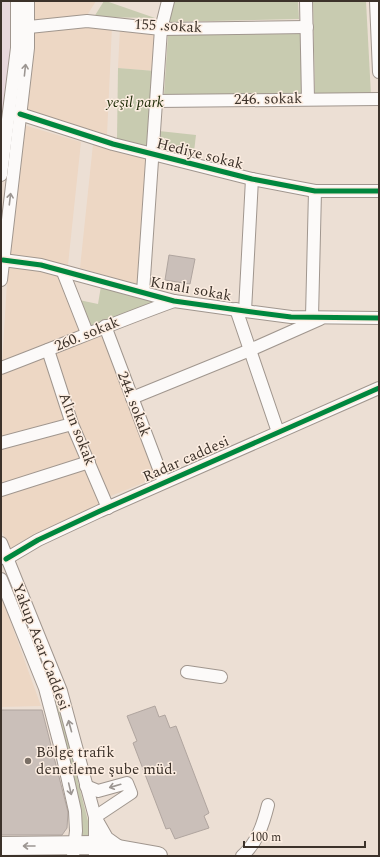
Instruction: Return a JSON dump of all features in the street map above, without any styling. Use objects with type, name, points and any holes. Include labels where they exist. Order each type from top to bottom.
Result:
[{"type":"highway","points":[[1,846],[51,846],[73,851],[123,850],[158,856]]},
{"type":"street","points":[[1,175],[17,48],[17,1]]},
{"type":"street","points":[[1,280],[29,27],[28,1]]},
{"type":"street","points":[[143,292],[158,101],[161,28],[168,1]]},
{"type":"street","points":[[306,1],[308,99]]},
{"type":"street","points":[[376,1],[379,72]]},
{"type":"street","name":"155 .sokak","points":[[29,27],[87,21],[161,28],[307,27]]},
{"type":"street","name":"246. sokak","points":[[158,101],[379,99]]},
{"type":"street","name":"Hediye sokak","points":[[20,114],[154,155],[252,179],[315,191],[379,191]]},
{"type":"street","points":[[252,179],[240,310],[250,350],[278,432]]},
{"type":"street","points":[[132,398],[250,350],[318,317],[315,191]]},
{"type":"street","name":"Kınalı sokak","points":[[3,260],[41,265],[174,300],[291,317],[379,318]]},
{"type":"street","points":[[63,272],[87,333]]},
{"type":"street","name":"260. sokak","points":[[1,368],[174,300]]},
{"type":"street","name":"244. sokak","points":[[105,326],[164,482]]},
{"type":"street","name":"Altın sokak","points":[[48,350],[72,424],[108,508]]},
{"type":"street","name":"Radar caddesi","points":[[6,559],[38,540],[164,482],[379,388]]},
{"type":"street","points":[[1,444],[72,424]]},
{"type":"street","points":[[1,490],[89,462]]},
{"type":"street","name":"Yakup Acar Caddesi","points":[[1,544],[61,690],[94,817],[95,851]]},
{"type":"street","name":"Yakup Acar Caddesi","points":[[1,579],[45,688],[75,810],[76,822],[73,851]]},
{"type":"street","points":[[187,672],[220,677]]},
{"type":"street","points":[[86,786],[98,791],[127,783],[131,793],[94,817],[107,838],[123,850]]},
{"type":"street","points":[[242,856],[252,847],[263,825],[268,805]]},
{"type":"street","points":[[51,846],[65,840],[76,822]]},
{"type":"shaded area","points":[[1,1],[11,1],[13,33],[1,127]]},
{"type":"shaded area","points":[[31,1],[96,1],[86,17],[32,24]]},
{"type":"shaded area","points":[[87,25],[112,26],[107,135],[26,109],[35,31]]},
{"type":"shaded area","points":[[120,28],[156,31],[155,71],[118,68]]},
{"type":"shaded area","points":[[24,125],[81,142],[68,265],[8,256]]},
{"type":"shaded area","points":[[93,144],[146,159],[139,285],[80,268]]},
{"type":"shaded area","points":[[8,266],[60,275],[82,331],[2,364]]},
{"type":"shaded area","points":[[103,331],[158,477],[106,498],[73,420],[52,352]]},
{"type":"shaded area","points":[[46,354],[68,422],[1,439],[1,372]]},
{"type":"shaded area","points":[[70,427],[84,459],[1,487],[1,446]]},
{"type":"shaded area","points":[[87,468],[102,502],[9,551],[1,528],[1,493]]},
{"type":"shaded area","points":[[1,595],[41,706],[1,707]]},
{"type":"green space","points":[[104,1],[106,1],[155,18],[94,17]]},
{"type":"green space","points":[[174,1],[298,1],[299,19],[168,22]]},
{"type":"green space","points":[[313,1],[366,1],[371,95],[315,96]]},
{"type":"green space","points":[[301,34],[304,94],[164,95],[168,35]]},
{"type":"green space","name":"yeşil park","points":[[118,68],[155,71],[151,147],[117,139]]},
{"type":"green space","name":"yeşil park","points":[[159,131],[196,135],[193,160],[158,151]]},
{"type":"green space","points":[[101,286],[158,301],[90,327],[79,300],[98,304]]},
{"type":"green space","points":[[3,573],[5,573],[54,686],[89,825],[91,842],[82,842],[47,681]]},
{"type":"building","points":[[169,255],[195,259],[190,284],[165,280]]},
{"type":"building","points":[[155,706],[159,717],[165,715],[170,728],[176,726],[209,813],[204,816],[209,828],[175,839],[170,828],[166,829],[133,743],[137,741],[127,716]]},
{"type":"building","name":"Bölge trafik denetleme şube müd.","points":[[1,710],[42,710],[68,812],[67,828],[62,835],[1,835]]},
{"type":"cycle path","points":[[20,114],[113,144],[252,179],[315,191],[379,191]]},
{"type":"cycle path","points":[[3,260],[41,265],[174,301],[291,317],[379,318]]},
{"type":"cycle path","points":[[6,559],[38,540],[100,511],[379,388]]},
{"type":"place","name":"Bölge trafik denetleme şube müd.","points":[[28,761]]}]
